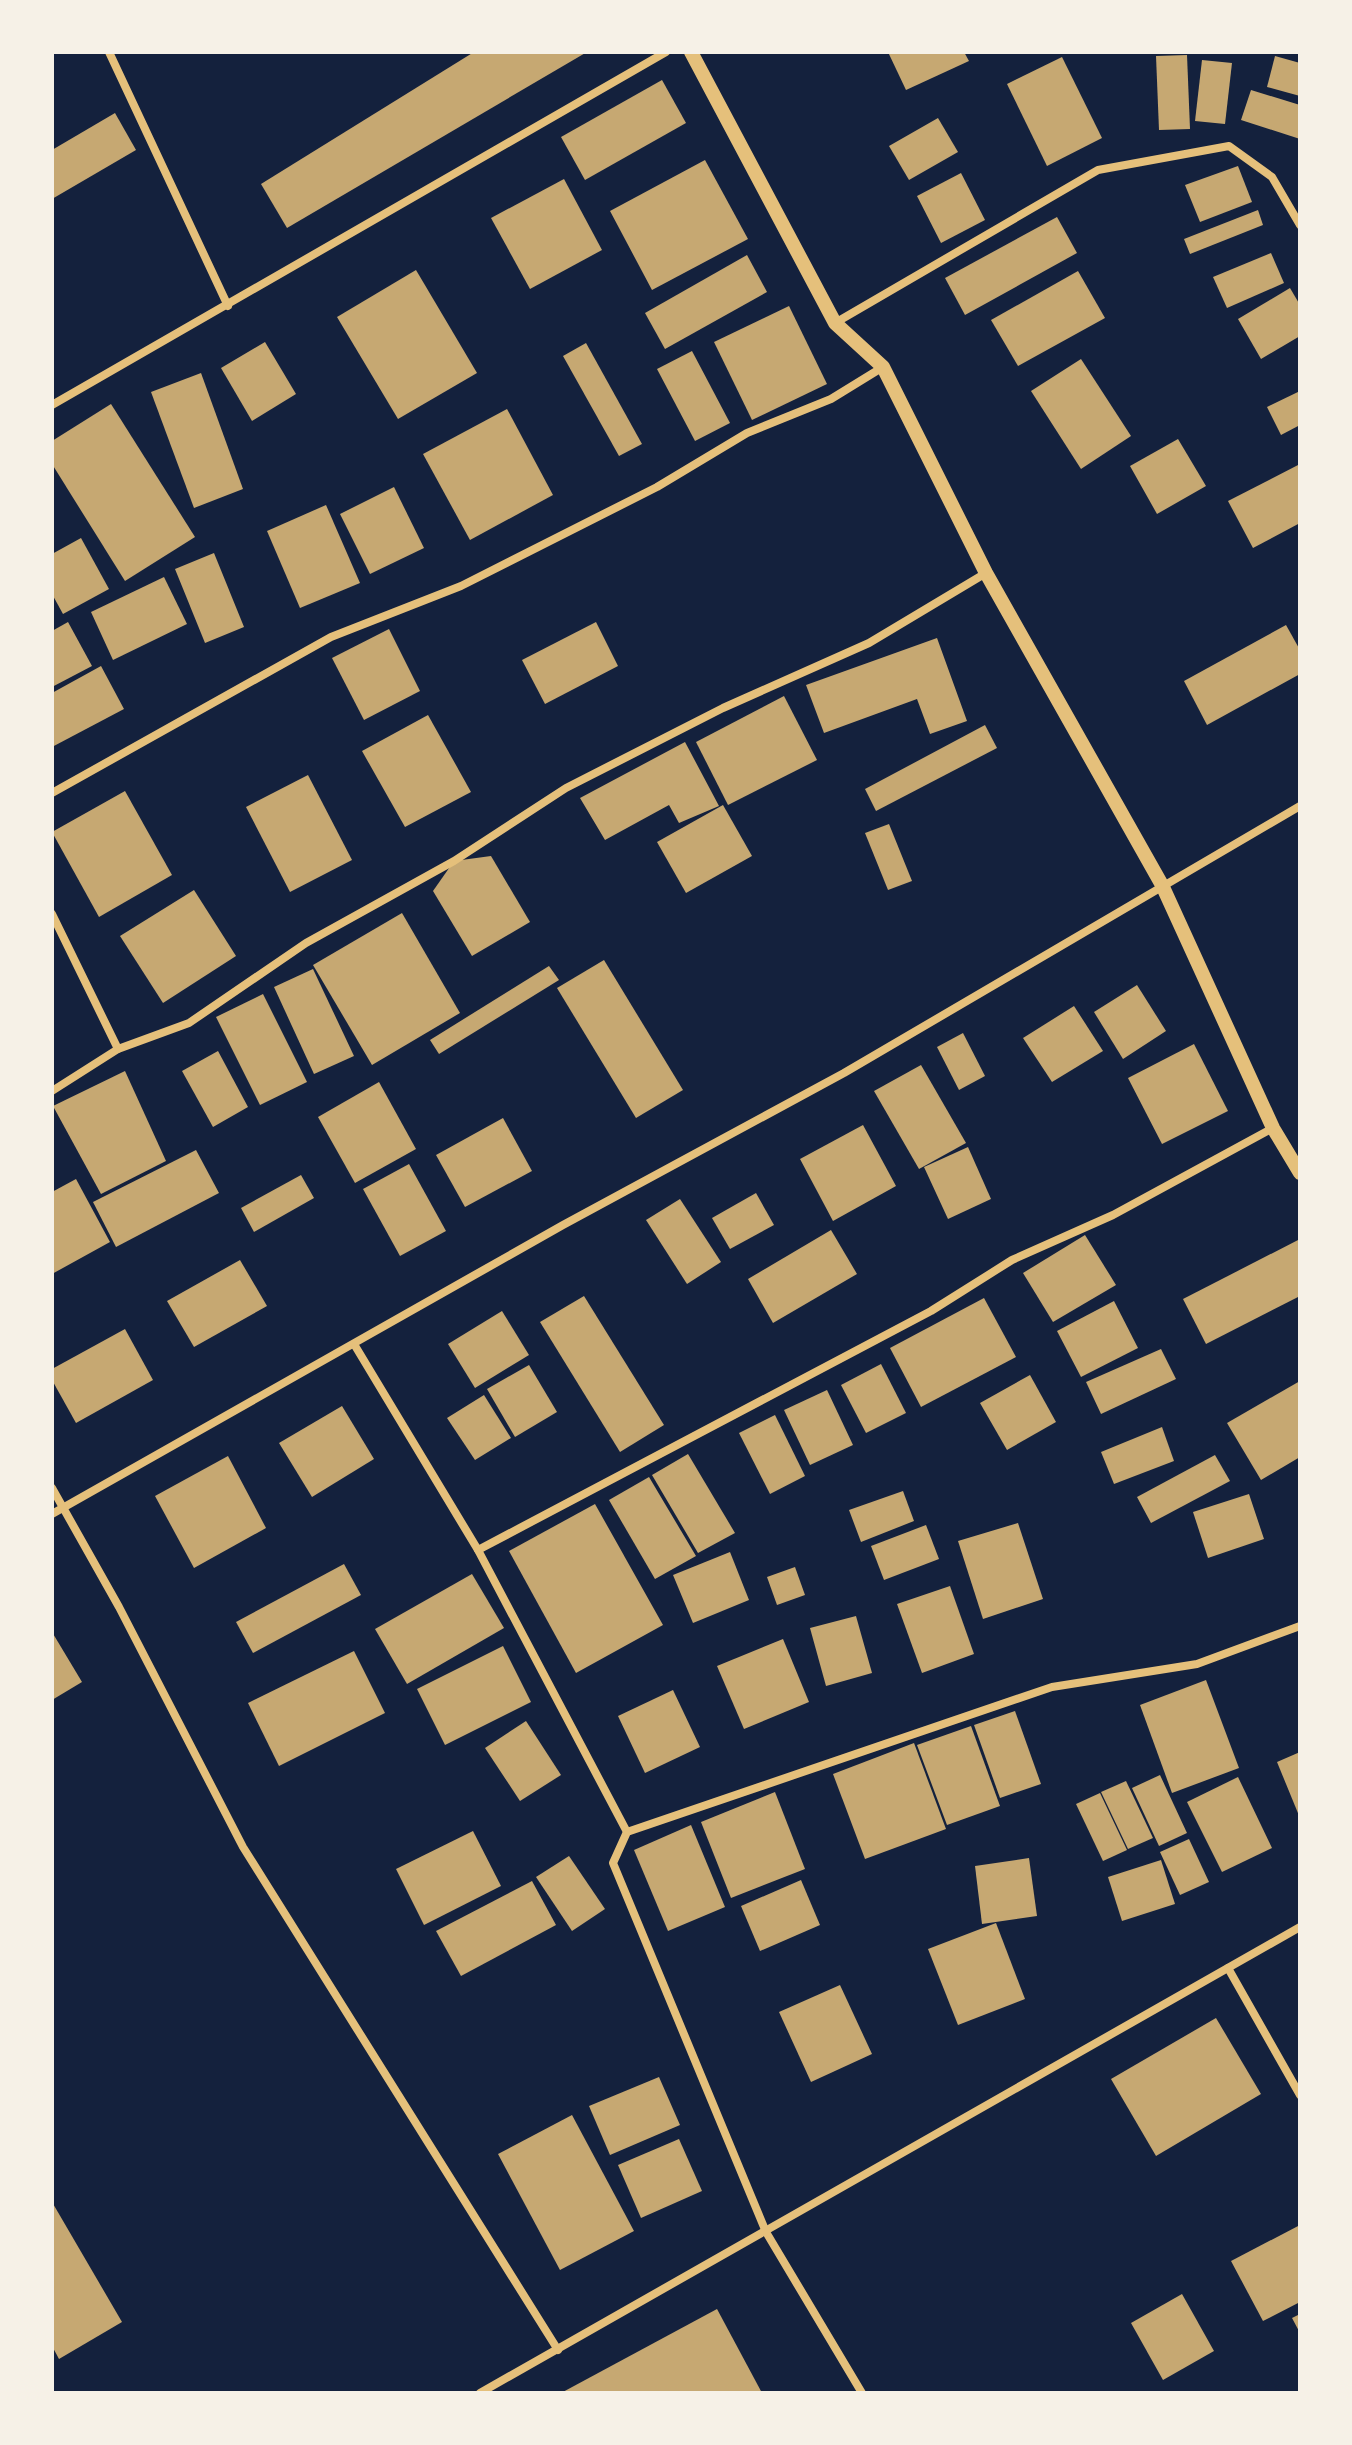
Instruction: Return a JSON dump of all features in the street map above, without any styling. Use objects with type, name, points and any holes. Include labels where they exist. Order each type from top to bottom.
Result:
[{"type":"street","points":[[109,52],[228,306]]},
{"type":"street","points":[[52,405],[666,52]]},
{"type":"street","points":[[691,52],[835,323],[883,367],[986,573],[1162,885],[1273,1128],[1300,1173]]},
{"type":"street","points":[[835,323],[1098,170],[1229,146],[1272,177],[1300,225]]},
{"type":"street","points":[[52,793],[331,637],[461,586],[657,487],[747,433],[831,399],[883,367]]},
{"type":"street","points":[[52,1091],[118,1049],[189,1023],[306,943],[454,861],[566,788],[723,708],[869,643],[986,573]]},
{"type":"street","points":[[52,1514],[563,1225],[844,1073],[1300,806]]},
{"type":"street","points":[[52,914],[118,1049]]},
{"type":"street","points":[[478,1550],[931,1311],[1012,1260],[1113,1215],[1273,1128]]},
{"type":"street","points":[[354,1344],[478,1550],[627,1832]]},
{"type":"street","points":[[52,1488],[119,1607],[243,1847],[558,2350]]},
{"type":"street","points":[[862,2393],[766,2232],[613,1863],[627,1832],[1052,1687],[1197,1664],[1300,1626]]},
{"type":"street","points":[[480,2393],[1300,1927]]},
{"type":"street","points":[[1228,1968],[1300,2095]]},
{"type":"building","points":[[474,52],[587,52],[287,228],[261,184]]},
{"type":"building","points":[[888,52],[964,52],[969,61],[906,90]]},
{"type":"building","points":[[1187,55],[1190,129],[1159,130],[1156,56]]},
{"type":"building","points":[[1275,56],[1300,63],[1300,96],[1267,87]]},
{"type":"building","points":[[1062,57],[1102,138],[1047,166],[1007,84]]},
{"type":"building","points":[[1202,60],[1232,63],[1225,124],[1195,121]]},
{"type":"building","points":[[662,80],[686,123],[585,180],[561,137]]},
{"type":"building","points":[[1251,90],[1300,105],[1300,139],[1241,120]]},
{"type":"building","points":[[115,113],[136,150],[52,199],[52,150]]},
{"type":"building","points":[[938,118],[958,152],[909,180],[889,146]]},
{"type":"building","points":[[705,160],[748,239],[652,290],[610,211]]},
{"type":"building","points":[[1238,166],[1252,202],[1200,222],[1185,185]]},
{"type":"building","points":[[961,173],[985,220],[941,243],[917,196]]},
{"type":"building","points":[[564,179],[602,250],[530,289],[491,218]]},
{"type":"building","points":[[1258,210],[1263,225],[1190,254],[1184,239]]},
{"type":"building","points":[[1057,217],[1077,253],[965,315],[945,278]]},
{"type":"building","points":[[1271,253],[1284,283],[1227,308],[1213,277]]},
{"type":"building","points":[[747,255],[767,292],[665,349],[645,313]]},
{"type":"building","points":[[416,270],[477,373],[398,419],[337,317]]},
{"type":"building","points":[[1078,271],[1105,318],[1018,366],[991,320]]},
{"type":"building","points":[[1290,288],[1300,305],[1300,336],[1261,359],[1238,319]]},
{"type":"building","points":[[789,306],[827,384],[752,420],[714,342]]},
{"type":"building","points":[[265,342],[296,394],[252,421],[221,368]]},
{"type":"building","points":[[586,343],[642,444],[619,456],[563,356]]},
{"type":"building","points":[[692,351],[730,423],[695,441],[657,369]]},
{"type":"building","points":[[1081,359],[1131,436],[1081,469],[1031,391]]},
{"type":"building","points":[[201,373],[243,489],[194,508],[151,392]]},
{"type":"building","points":[[1300,391],[1300,425],[1281,435],[1267,407]]},
{"type":"building","points":[[111,404],[195,537],[125,581],[52,464],[52,441]]},
{"type":"building","points":[[507,409],[553,495],[470,540],[423,454]]},
{"type":"building","points":[[1178,439],[1206,486],[1157,514],[1130,466]]},
{"type":"building","points":[[1300,464],[1300,523],[1253,548],[1228,501]]},
{"type":"building","points":[[394,487],[424,548],[370,574],[340,514]]},
{"type":"building","points":[[326,505],[360,583],[300,608],[267,531]]},
{"type":"building","points":[[81,538],[109,589],[63,614],[52,594],[52,554]]},
{"type":"building","points":[[214,553],[244,627],[205,643],[175,569]]},
{"type":"building","points":[[164,577],[187,624],[113,660],[91,612]]},
{"type":"building","points":[[68,622],[92,666],[52,687],[52,631]]},
{"type":"building","points":[[596,622],[618,666],[545,704],[522,660]]},
{"type":"building","points":[[1286,625],[1300,650],[1300,674],[1207,725],[1184,681]]},
{"type":"building","points":[[389,629],[420,691],[364,720],[332,658]]},
{"type":"building","points":[[937,638],[967,721],[930,734],[917,699],[824,733],[806,685]]},
{"type":"building","points":[[101,666],[124,709],[52,747],[52,693]]},
{"type":"building","points":[[784,696],[817,760],[728,805],[696,742]]},
{"type":"building","points":[[428,715],[471,792],[405,827],[362,751]]},
{"type":"building","points":[[985,725],[997,748],[876,811],[865,789]]},
{"type":"building","points":[[685,742],[719,806],[679,823],[669,805],[605,840],[580,798]]},
{"type":"building","points":[[308,775],[352,860],[290,892],[246,807]]},
{"type":"building","points":[[125,791],[172,875],[99,917],[52,832]]},
{"type":"building","points":[[723,805],[752,856],[686,893],[657,842]]},
{"type":"building","points":[[889,824],[912,881],[888,890],[865,833]]},
{"type":"building","points":[[491,856],[530,922],[472,956],[433,891],[454,861]]},
{"type":"building","points":[[194,890],[236,956],[163,1003],[120,936]]},
{"type":"building","points":[[402,913],[460,1013],[372,1065],[313,965]]},
{"type":"building","points":[[604,960],[683,1090],[636,1118],[557,988]]},
{"type":"building","points":[[549,966],[559,980],[439,1054],[430,1040]]},
{"type":"building","points":[[313,969],[354,1056],[314,1074],[274,987]]},
{"type":"building","points":[[1137,985],[1166,1031],[1123,1059],[1094,1012]]},
{"type":"building","points":[[263,994],[307,1082],[260,1105],[216,1017]]},
{"type":"building","points":[[1074,1006],[1103,1051],[1052,1082],[1023,1038]]},
{"type":"building","points":[[963,1033],[985,1076],[959,1090],[937,1047]]},
{"type":"building","points":[[1194,1044],[1228,1111],[1162,1144],[1128,1078]]},
{"type":"building","points":[[218,1051],[248,1107],[213,1127],[182,1071]]},
{"type":"building","points":[[921,1065],[966,1143],[919,1169],[874,1091]]},
{"type":"building","points":[[125,1071],[166,1161],[101,1194],[53,1106]]},
{"type":"building","points":[[379,1082],[416,1149],[355,1183],[318,1117]]},
{"type":"building","points":[[503,1118],[532,1171],[465,1207],[436,1155]]},
{"type":"building","points":[[863,1125],[896,1186],[833,1221],[800,1159]]},
{"type":"building","points":[[968,1147],[991,1199],[948,1219],[924,1167]]},
{"type":"building","points":[[196,1150],[219,1193],[116,1247],[93,1202]]},
{"type":"building","points":[[409,1164],[446,1231],[400,1256],[363,1189]]},
{"type":"building","points":[[301,1175],[314,1198],[254,1232],[241,1208]]},
{"type":"building","points":[[76,1179],[110,1242],[52,1274],[52,1192]]},
{"type":"building","points":[[756,1193],[774,1225],[730,1249],[712,1218]]},
{"type":"building","points":[[680,1199],[721,1262],[687,1284],[646,1220]]},
{"type":"building","points":[[831,1230],[857,1274],[773,1323],[748,1279]]},
{"type":"building","points":[[1085,1235],[1116,1285],[1053,1322],[1023,1273]]},
{"type":"building","points":[[1300,1239],[1300,1296],[1206,1344],[1183,1299]]},
{"type":"building","points":[[240,1260],[267,1306],[194,1347],[167,1301]]},
{"type":"building","points":[[584,1296],[664,1425],[620,1452],[540,1322]]},
{"type":"building","points":[[984,1298],[1016,1357],[921,1407],[890,1348]]},
{"type":"building","points":[[1114,1301],[1138,1348],[1081,1377],[1057,1331]]},
{"type":"building","points":[[502,1311],[529,1355],[475,1388],[448,1344]]},
{"type":"building","points":[[125,1329],[153,1380],[76,1423],[52,1380],[52,1369]]},
{"type":"building","points":[[1161,1349],[1176,1379],[1101,1414],[1086,1382]]},
{"type":"building","points":[[881,1364],[906,1413],[866,1433],[841,1385]]},
{"type":"building","points":[[529,1365],[557,1412],[515,1437],[487,1389]]},
{"type":"building","points":[[1030,1375],[1056,1422],[1007,1450],[980,1403]]},
{"type":"building","points":[[1300,1381],[1300,1457],[1261,1480],[1227,1423]]},
{"type":"building","points":[[827,1390],[853,1445],[810,1465],[784,1410]]},
{"type":"building","points":[[484,1395],[511,1438],[475,1460],[447,1418]]},
{"type":"building","points":[[342,1406],[374,1459],[312,1497],[279,1443]]},
{"type":"building","points":[[775,1415],[805,1476],[770,1494],[739,1433]]},
{"type":"building","points":[[1162,1427],[1174,1461],[1114,1484],[1101,1452]]},
{"type":"building","points":[[688,1454],[735,1533],[698,1553],[652,1475]]},
{"type":"building","points":[[1215,1455],[1230,1481],[1151,1523],[1137,1497]]},
{"type":"building","points":[[228,1456],[266,1528],[194,1568],[155,1496]]},
{"type":"building","points":[[649,1477],[696,1556],[655,1579],[609,1500]]},
{"type":"building","points":[[903,1491],[914,1521],[861,1542],[849,1510]]},
{"type":"building","points":[[1249,1494],[1264,1539],[1208,1558],[1193,1512]]},
{"type":"building","points":[[595,1504],[663,1625],[576,1673],[509,1551]]},
{"type":"building","points":[[1018,1523],[1043,1599],[983,1619],[958,1541]]},
{"type":"building","points":[[926,1525],[939,1559],[884,1580],[871,1546]]},
{"type":"building","points":[[730,1552],[749,1600],[693,1623],[673,1575]]},
{"type":"building","points":[[344,1564],[361,1595],[253,1653],[236,1622]]},
{"type":"building","points":[[795,1567],[805,1595],[777,1605],[767,1577]]},
{"type":"building","points":[[472,1574],[504,1628],[407,1684],[375,1629]]},
{"type":"building","points":[[950,1586],[974,1654],[922,1673],[897,1604]]},
{"type":"building","points":[[856,1616],[872,1673],[826,1686],[810,1628]]},
{"type":"building","points":[[52,1632],[82,1682],[52,1700]]},
{"type":"building","points":[[783,1639],[809,1702],[744,1729],[717,1666]]},
{"type":"building","points":[[503,1646],[531,1702],[445,1745],[417,1689]]},
{"type":"building","points":[[354,1651],[385,1713],[279,1766],[248,1703]]},
{"type":"building","points":[[1206,1680],[1239,1768],[1172,1793],[1140,1705]]},
{"type":"building","points":[[673,1690],[700,1747],[645,1773],[618,1716]]},
{"type":"building","points":[[1015,1711],[1041,1784],[1000,1798],[974,1725]]},
{"type":"building","points":[[526,1721],[561,1775],[520,1801],[485,1748]]},
{"type":"building","points":[[971,1726],[1000,1806],[947,1825],[917,1745]]},
{"type":"building","points":[[914,1743],[946,1829],[865,1859],[833,1774]]},
{"type":"building","points":[[1300,1752],[1300,1818],[1277,1762]]},
{"type":"building","points":[[1160,1775],[1187,1833],[1159,1846],[1132,1788]]},
{"type":"building","points":[[1238,1777],[1272,1848],[1222,1872],[1187,1802]]},
{"type":"building","points":[[1126,1781],[1153,1838],[1128,1849],[1101,1792]]},
{"type":"building","points":[[775,1792],[805,1869],[731,1898],[701,1822]]},
{"type":"building","points":[[1100,1793],[1127,1850],[1103,1861],[1076,1804]]},
{"type":"building","points":[[691,1825],[725,1907],[668,1931],[634,1850]]},
{"type":"building","points":[[473,1831],[501,1886],[424,1925],[396,1869]]},
{"type":"building","points":[[1189,1839],[1209,1882],[1180,1895],[1160,1852]]},
{"type":"building","points":[[569,1856],[605,1909],[572,1931],[536,1877]]},
{"type":"building","points":[[1029,1858],[1037,1916],[982,1924],[975,1866]]},
{"type":"building","points":[[1161,1860],[1175,1904],[1122,1921],[1108,1877]]},
{"type":"building","points":[[801,1880],[820,1925],[760,1951],[741,1906]]},
{"type":"building","points":[[532,1881],[556,1925],[461,1976],[436,1931]]},
{"type":"building","points":[[996,1923],[1025,1999],[958,2025],[928,1949]]},
{"type":"building","points":[[840,1985],[872,2054],[811,2082],[779,2012]]},
{"type":"building","points":[[1216,2018],[1261,2094],[1156,2156],[1111,2079]]},
{"type":"building","points":[[659,2077],[680,2125],[610,2155],[589,2106]]},
{"type":"building","points":[[572,2115],[634,2231],[560,2270],[498,2154]]},
{"type":"building","points":[[679,2139],[702,2191],[641,2218],[618,2165]]},
{"type":"building","points":[[52,2202],[122,2322],[59,2359],[52,2346]]},
{"type":"building","points":[[1300,2225],[1300,2302],[1263,2321],[1231,2261]]},
{"type":"building","points":[[1182,2294],[1214,2351],[1163,2380],[1131,2323]]},
{"type":"building","points":[[717,2309],[762,2393],[561,2393]]},
{"type":"building","points":[[1300,2314],[1300,2333],[1292,2318]]}]
